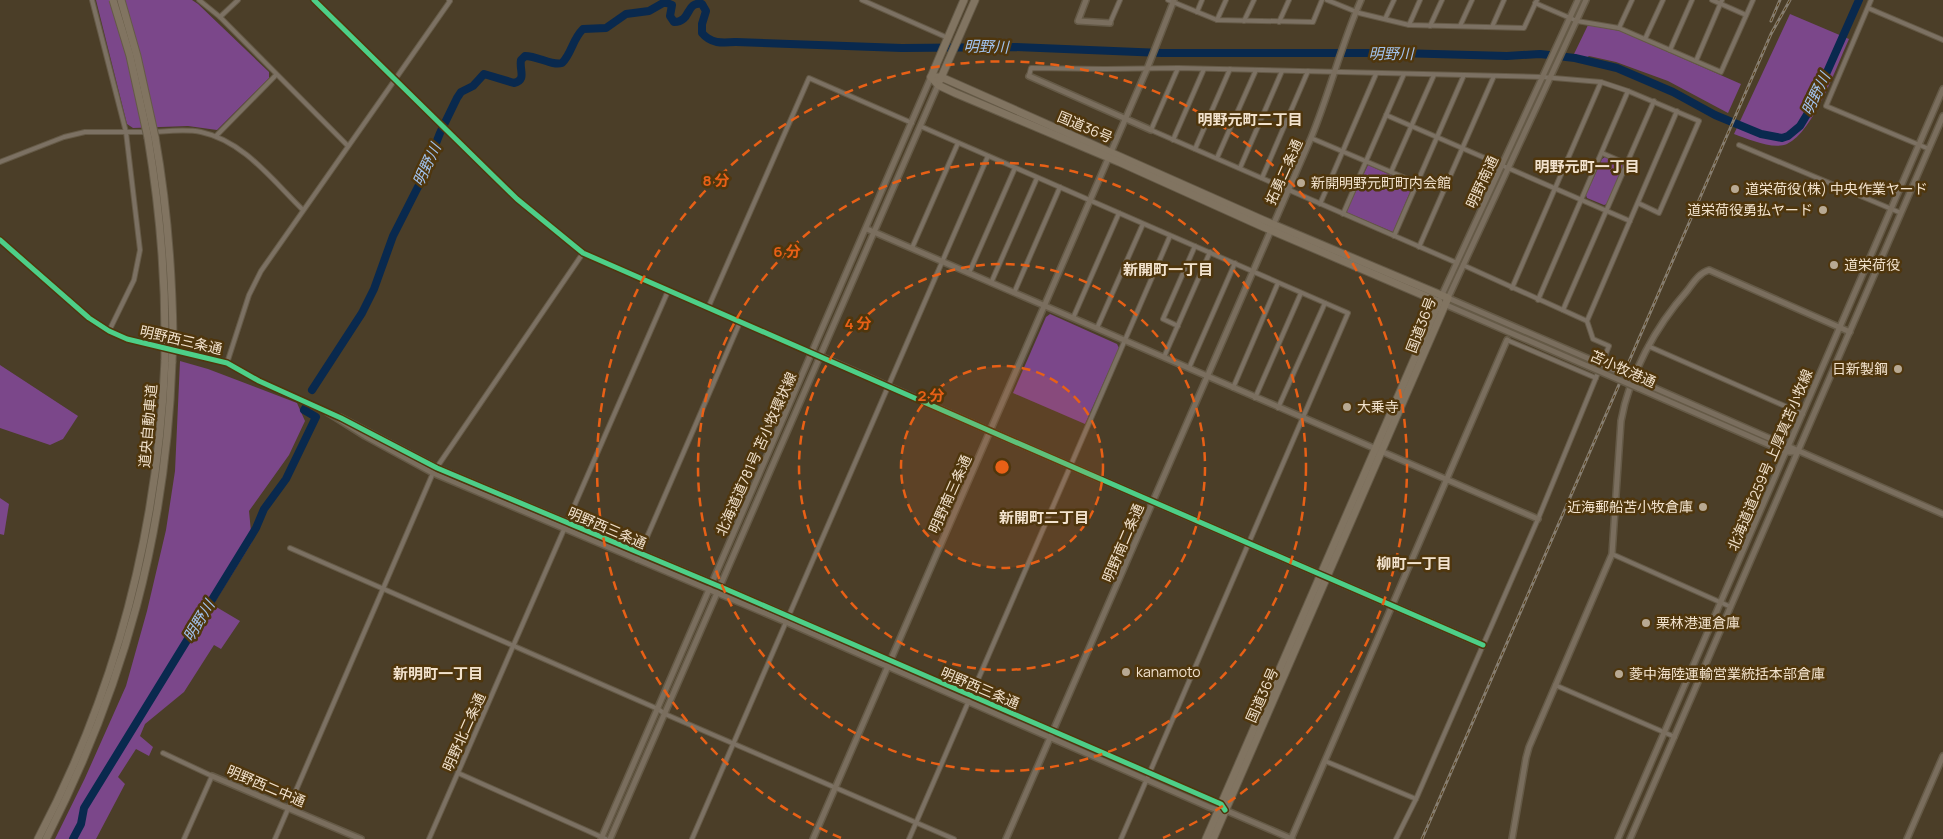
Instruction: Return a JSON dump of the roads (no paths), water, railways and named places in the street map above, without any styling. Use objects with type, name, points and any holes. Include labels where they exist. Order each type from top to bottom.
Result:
[{"type":"highway","name":"道央自動車道","points":[[113,0],[152,137]]},
{"type":"highway","name":"道央自動車道","points":[[46,839],[100,722],[137,608],[162,483],[171,394],[169,337],[152,137],[137,56],[121,0]]},
{"type":"highway","points":[[964,0],[931,77],[939,81],[975,0]]},
{"type":"highway","name":"国道36号","points":[[939,81],[1443,300],[1206,839]]},
{"type":"highway","name":"道央自動車道","points":[[38,839],[93,720],[129,609],[140,565],[154,483],[169,361]]},
{"type":"highway","name":"国道36号","points":[[1213,839],[1221,808]]},
{"type":"street","points":[[92,0],[126,132],[140,250],[134,280],[108,331]]},
{"type":"street","points":[[199,0],[220,17],[348,146]]},
{"type":"street","points":[[220,17],[238,0]]},
{"type":"street","points":[[314,0],[517,199],[583,253],[1483,645]]},
{"type":"street","points":[[228,363],[249,295],[261,271],[396,80],[449,0]]},
{"type":"street","points":[[862,0],[947,41]]},
{"type":"street","points":[[1086,0],[1078,21],[1110,23],[1120,0]]},
{"type":"street","points":[[1197,12],[1202,0]]},
{"type":"street","points":[[1217,20],[1226,0]]},
{"type":"street","points":[[1244,21],[1254,0]]},
{"type":"street","points":[[1279,22],[1288,0]]},
{"type":"street","points":[[1172,1],[1217,20],[1313,22],[1322,0]]},
{"type":"street","points":[[1326,0],[1385,20],[1409,25],[1492,28],[1524,28],[1536,2],[1577,21],[1619,28],[1721,72],[1753,0]]},
{"type":"street","points":[[1356,11],[1361,0]]},
{"type":"street","points":[[1385,20],[1394,0]]},
{"type":"street","points":[[1409,25],[1420,0]]},
{"type":"street","points":[[1430,26],[1442,0]]},
{"type":"street","points":[[1460,26],[1472,0]]},
{"type":"street","points":[[1492,28],[1504,0]]},
{"type":"street","points":[[1570,18],[1578,0]]},
{"type":"street","points":[[1577,21],[1586,0]]},
{"type":"street","points":[[1619,28],[1632,0]]},
{"type":"street","points":[[1645,39],[1663,0]]},
{"type":"street","points":[[1670,50],[1692,0]]},
{"type":"street","points":[[1712,0],[1721,2],[1746,15]]},
{"type":"street","points":[[1871,0],[1826,106],[1929,148]]},
{"type":"street","name":"明野南三条通","points":[[812,839],[1150,63],[1172,1]]},
{"type":"street","points":[[1696,61],[1721,2]]},
{"type":"street","points":[[1868,8],[1943,40]]},
{"type":"street","name":"拓勇二条通","points":[[1273,227],[1312,138],[1356,11]]},
{"type":"street","name":"明野南通","points":[[1443,300],[1463,265],[1479,231],[1505,166],[1570,18]]},
{"type":"street","name":"明野南通","points":[[1443,300],[1456,263],[1577,21]]},
{"type":"street","points":[[1456,263],[1029,76],[1031,68],[1337,70],[1376,74],[1544,75],[1550,78],[1602,82],[1628,90],[1699,121],[1659,213],[1638,203]]},
{"type":"street","points":[[1152,130],[1178,68]]},
{"type":"street","points":[[1173,140],[1204,69]]},
{"type":"street","points":[[1195,149],[1230,69]]},
{"type":"street","points":[[1217,158],[1256,70]]},
{"type":"street","points":[[1240,168],[1282,71]]},
{"type":"street","points":[[1262,178],[1308,71]]},
{"type":"street","points":[[1320,204],[1376,74]]},
{"type":"street","points":[[1343,214],[1404,74]]},
{"type":"street","points":[[216,136],[276,75]]},
{"type":"street","points":[[1391,172],[1434,75]]},
{"type":"street","points":[[1394,236],[1464,75]]},
{"type":"street","points":[[1419,247],[1494,76]]},
{"type":"street","name":"北海道道781号 苫小牧環状線","points":[[603,838],[931,77]]},
{"type":"street","points":[[708,308],[809,78],[912,123]]},
{"type":"street","name":"北海道道781号 苫小牧環状線","points":[[610,839],[939,81]]},
{"type":"street","points":[[1512,288],[1602,82]]},
{"type":"street","name":"北海道道259号 上厚真苫小牧線","points":[[1618,839],[1943,89]]},
{"type":"street","points":[[1538,300],[1628,90]]},
{"type":"street","points":[[1563,310],[1654,101]]},
{"type":"street","points":[[1396,839],[1416,799],[1538,519],[1609,346],[1593,339],[1587,321],[1677,111]]},
{"type":"street","points":[[1386,115],[1630,221]]},
{"type":"street","name":"北海道道259号 上厚真苫小牧線","points":[[1630,839],[1943,116]]},
{"type":"street","points":[[920,126],[1348,313],[1121,839]]},
{"type":"street","points":[[0,162],[71,135],[85,132],[190,131],[216,136],[243,151],[303,210]]},
{"type":"street","points":[[1312,138],[1417,183]]},
{"type":"street","points":[[912,248],[958,143]]},
{"type":"street","points":[[1740,145],[1901,213]]},
{"type":"street","points":[[1602,153],[1627,164]]},
{"type":"street","points":[[692,839],[988,156]]},
{"type":"street","points":[[969,273],[1015,168]]},
{"type":"street","points":[[991,283],[1037,178]]},
{"type":"street","points":[[1014,292],[1060,187]]},
{"type":"street","points":[[1073,318],[1119,213]]},
{"type":"street","points":[[1097,328],[1143,224]]},
{"type":"street","name":"明野南二条通","points":[[1006,839],[1273,227]]},
{"type":"street","points":[[866,228],[1446,481],[1538,519]]},
{"type":"street","points":[[1473,228],[1479,231]]},
{"type":"street","points":[[909,839],[1170,236]]},
{"type":"street","name":"明野西三条通","points":[[0,240],[89,318],[108,331],[127,339],[228,363],[259,381],[369,431],[437,468],[789,616],[888,664]]},
{"type":"street","points":[[1178,326],[1162,319],[1195,246]]},
{"type":"street","points":[[1164,357],[1210,252]]},
{"type":"street","points":[[275,839],[433,473],[583,253]]},
{"type":"street","points":[[1189,368],[1235,263]]},
{"type":"street","points":[[1463,265],[1587,321]]},
{"type":"street","points":[[1513,839],[1526,758],[1534,732],[1612,554],[1621,421],[1624,405],[1656,330],[1700,274],[1709,270],[1850,332]]},
{"type":"street","points":[[1233,388],[1278,283]]},
{"type":"street","name":"明野北二条通","points":[[429,839],[668,291]]},
{"type":"street","points":[[1255,398],[1301,293]]},
{"type":"street","name":"苫小牧港通","points":[[1443,300],[1594,361],[1943,514]]},
{"type":"street","name":"苫小牧港通","points":[[1443,300],[1592,368],[1786,452],[1799,452]]},
{"type":"street","points":[[1278,408],[1325,303]]},
{"type":"street","points":[[637,560],[740,322]]},
{"type":"street","points":[[1221,808],[1292,839],[1506,340],[1596,378]]},
{"type":"street","points":[[1648,346],[1802,414]]},
{"type":"street","name":"明野西三条通","points":[[327,412],[365,436],[433,473],[717,594],[1053,732],[1149,773],[1221,808]]},
{"type":"street","points":[[290,548],[514,645],[732,744],[954,839]]},
{"type":"street","points":[[1612,554],[1731,607]]},
{"type":"street","points":[[1555,685],[1675,737]]},
{"type":"street","name":"明野西三条通","points":[[970,699],[1051,738],[1146,779],[1221,808]]},
{"type":"street","name":"明野西二中通","points":[[163,753],[212,776],[361,839]]},
{"type":"street","points":[[1907,839],[1943,756]]},
{"type":"street","points":[[1325,760],[1416,799]]},
{"type":"street","points":[[458,773],[603,838]]},
{"type":"street","points":[[184,839],[212,776]]},
{"type":"waterway","name":"明野川","points":[[312,390],[362,313],[374,289],[393,236],[422,179],[440,133],[461,92],[473,86],[484,74],[514,83],[518,82],[522,74],[521,60],[525,56],[558,64],[562,63],[583,29],[606,28],[626,14],[649,11],[663,3],[672,5],[670,16],[674,22],[684,19],[693,6],[702,4],[706,11],[702,24],[702,33],[713,41],[721,42],[902,48],[1015,47],[1162,53],[1398,53],[1507,56],[1540,54],[1575,58],[1617,68],[1673,92],[1715,115],[1761,134],[1782,138],[1788,136],[1800,126],[1811,108],[1859,0]]},
{"type":"waterway","name":"明野川","points":[[73,839],[81,824],[84,808],[256,528],[264,509],[286,479],[316,417],[304,410],[306,407]]},
{"type":"railway","points":[[1771,21],[1780,0]]},
{"type":"railway","points":[[1422,839],[1771,34],[1790,0]]},
{"type":"place","name":"新開明野元町町内会館","points":[[1301,183]]},
{"type":"place","name":"道栄荷役(株) 中央作業ヤード","points":[[1735,189]]},
{"type":"place","name":"道栄荷役勇払ヤード","points":[[1823,210]]},
{"type":"place","name":"道栄荷役","points":[[1834,265]]},
{"type":"place","name":"日新製鋼","points":[[1898,369]]},
{"type":"place","name":"大乗寺","points":[[1347,407]]},
{"type":"place","name":"近海郵船苫小牧倉庫","points":[[1703,507]]},
{"type":"place","name":"栗林港運倉庫","points":[[1646,623]]},
{"type":"place","name":"kanamoto","points":[[1126,672]]},
{"type":"place","name":"菱中海陸運輸営業統括本部倉庫","points":[[1619,674]]},
{"type":"district","name":"明野元町二丁目","points":[[1250,120]]},
{"type":"district","name":"明野元町一丁目","points":[[1587,167]]},
{"type":"district","name":"新開町一丁目","points":[[1168,270]]},
{"type":"district","name":"新開町二丁目","points":[[1044,518]]},
{"type":"district","name":"柳町一丁目","points":[[1414,564]]},
{"type":"district","name":"新明町一丁目","points":[[438,674]]}]
